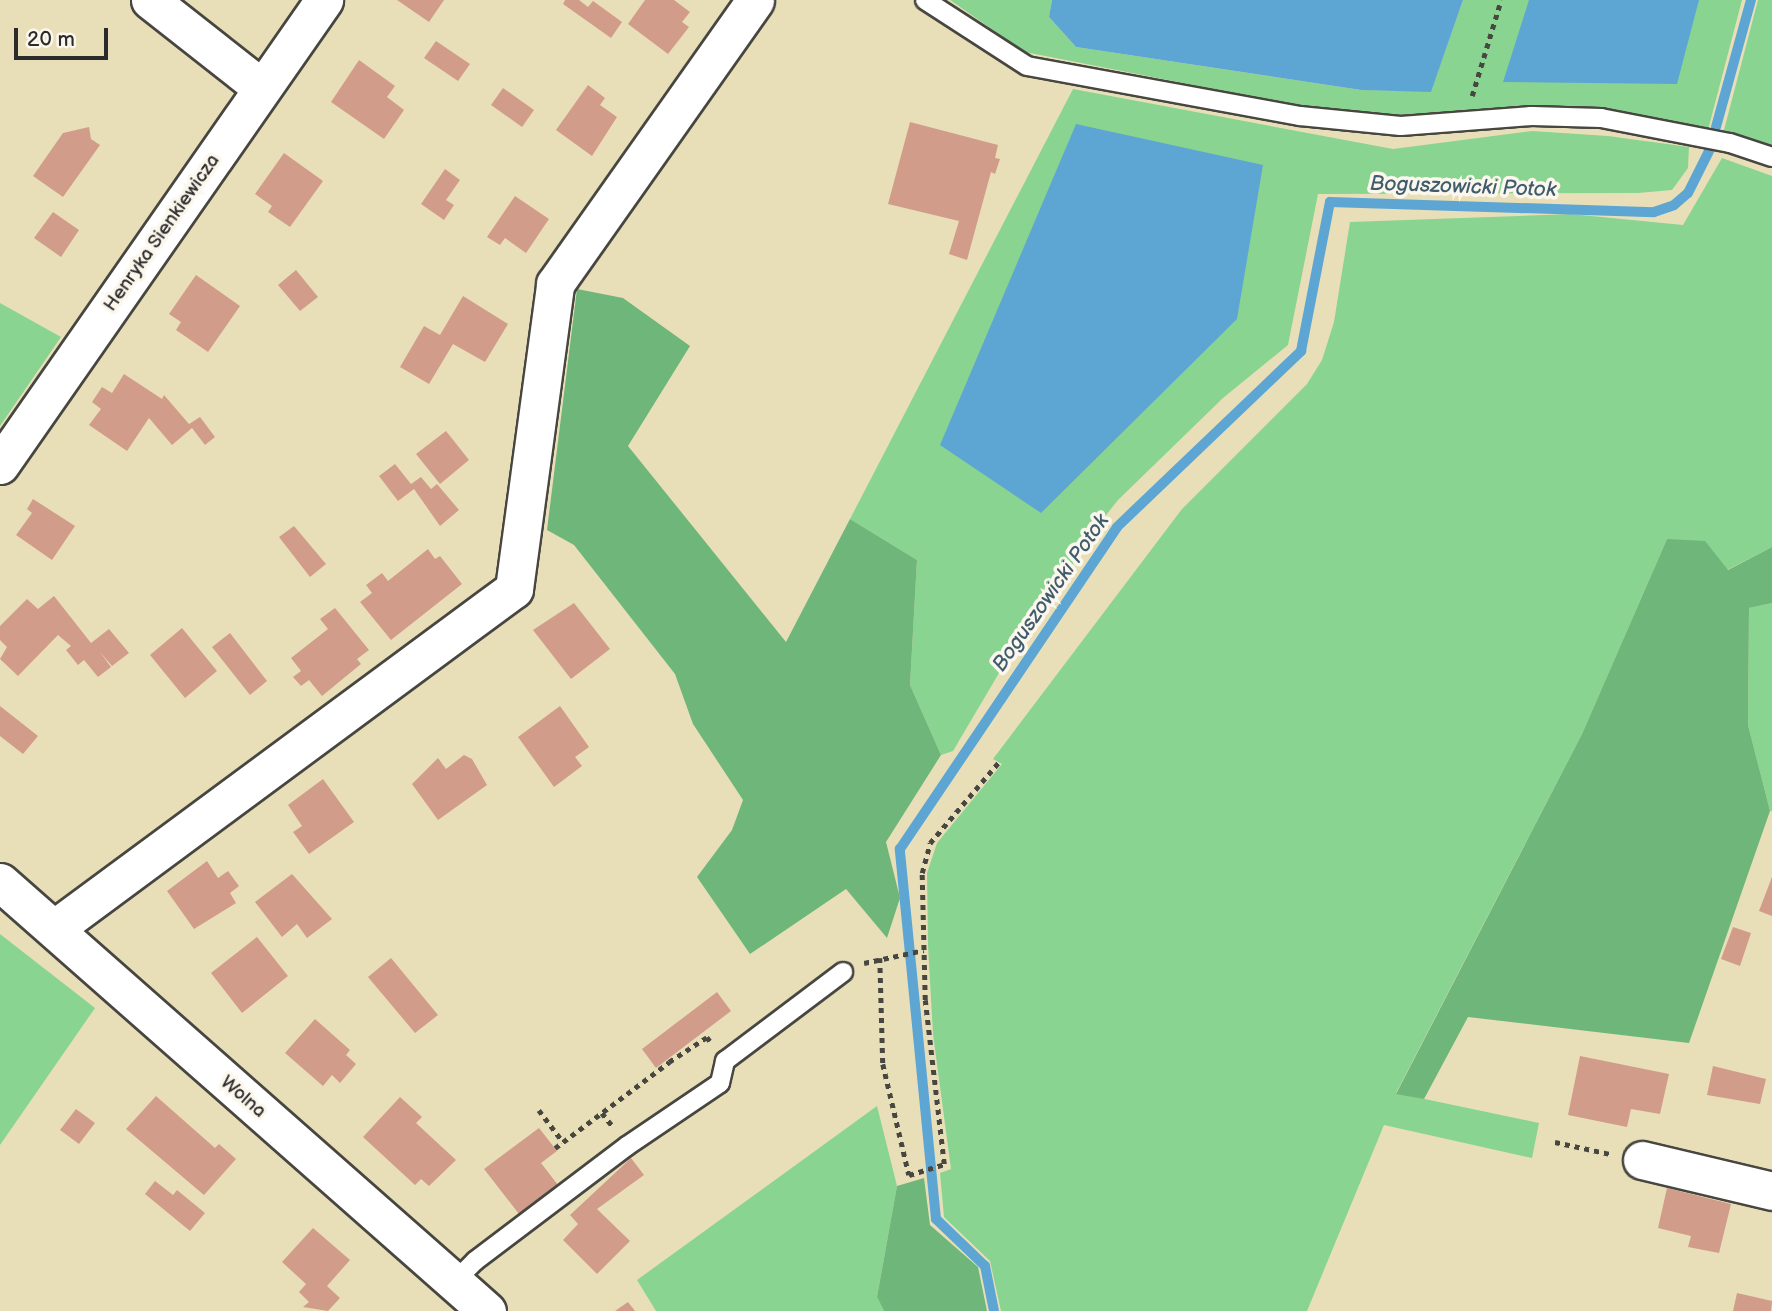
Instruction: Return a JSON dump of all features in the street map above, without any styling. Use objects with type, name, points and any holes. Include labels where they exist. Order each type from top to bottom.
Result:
[{"type":"street","points":[[150,0],[262,88]]},
{"type":"street","name":"Henryka Sienkiewicza","points":[[0,465],[324,0]]},
{"type":"street","points":[[54,929],[514,589],[555,284],[755,0]]},
{"type":"street","name":"Wolna","points":[[0,882],[487,1311]]},
{"type":"street","points":[[1642,1160],[1772,1191]]},
{"type":"lane","points":[[925,0],[1027,66],[1351,123],[1461,123],[1532,116],[1601,118],[1691,134],[1772,157]]},
{"type":"lane","points":[[454,1283],[475,1261],[627,1146],[720,1083],[725,1061],[843,972]]},
{"type":"path","points":[[1461,123],[1501,0]]},
{"type":"path","points":[[924,950],[880,958],[883,1064],[909,1175],[944,1164],[925,1000],[924,950],[922,873],[930,843],[999,762]]},
{"type":"path","points":[[555,1148],[707,1037],[725,1061]]},
{"type":"path","points":[[539,1110],[563,1142]]},
{"type":"path","points":[[1555,1142],[1642,1160]]},
{"type":"green space","points":[[950,0],[1052,0],[1049,17],[1076,47],[1361,90],[1431,91],[1463,0],[1742,0],[1708,130],[1552,108],[1409,118],[1346,115],[1025,52]]},
{"type":"green space","points":[[1758,0],[1772,0],[1772,150],[1723,134]]},
{"type":"green space","points":[[1073,89],[1393,149],[1532,131],[1608,136],[1689,147],[1688,168],[1672,190],[1638,193],[1318,194],[1288,345],[1223,398],[1118,500],[1083,544],[1061,587],[1002,668],[953,751],[941,755],[910,685],[917,560],[850,519]]},
{"type":"green space","points":[[1722,158],[1772,176],[1772,547],[1727,570],[1667,539],[1582,734],[1396,1093],[1539,1123],[1532,1158],[1384,1125],[1307,1311],[1001,1311],[990,1261],[944,1217],[940,1173],[951,1169],[933,1034],[928,946],[927,873],[937,843],[1002,764],[993,759],[1182,509],[1307,384],[1322,360],[1334,322],[1350,222],[1571,214],[1683,225]]},
{"type":"green space","points":[[577,289],[623,298],[690,346],[628,446],[786,642],[850,519],[917,560],[910,685],[941,755],[886,842],[900,898],[887,938],[846,889],[750,954],[697,877],[732,830],[743,800],[693,724],[675,674],[574,545],[547,530]]},
{"type":"green space","points":[[0,303],[61,337],[0,426]]},
{"type":"green space","points":[[1667,539],[1705,541],[1728,570],[1772,547],[1772,603],[1749,608],[1748,725],[1770,811],[1689,1043],[1468,1017],[1424,1099],[1396,1094],[1582,734]]},
{"type":"green space","points":[[1772,603],[1770,811],[1748,725],[1749,608]]},
{"type":"green space","points":[[0,934],[95,1008],[0,1145]]},
{"type":"green space","points":[[877,1106],[897,1186],[877,1297],[884,1311],[656,1311],[637,1280]]},
{"type":"green space","points":[[924,1178],[930,1225],[978,1267],[987,1311],[884,1311],[877,1297],[897,1186]]},
{"type":"water","points":[[1052,0],[1463,0],[1431,92],[1361,90],[1076,47],[1049,17]]},
{"type":"water","points":[[1529,0],[1699,0],[1677,84],[1503,82]]},
{"type":"water","points":[[1076,124],[1263,165],[1237,319],[1041,513],[940,445]]},
{"type":"building","points":[[397,0],[444,0],[429,22]]},
{"type":"building","points":[[565,0],[579,0],[588,7],[593,1],[622,22],[611,38],[563,4]]},
{"type":"building","points":[[645,0],[674,0],[690,12],[682,22],[689,27],[668,54],[628,24]]},
{"type":"building","points":[[436,41],[470,64],[458,81],[424,58]]},
{"type":"building","points":[[359,60],[395,86],[387,97],[404,110],[384,139],[331,102]]},
{"type":"building","points":[[588,85],[605,98],[600,105],[617,117],[592,156],[556,130]]},
{"type":"building","points":[[503,88],[534,110],[522,127],[491,105]]},
{"type":"building","points":[[910,122],[998,145],[995,158],[1000,159],[995,174],[991,172],[967,260],[949,254],[959,221],[888,204]]},
{"type":"building","points":[[89,127],[91,139],[100,145],[63,197],[33,176],[63,133]]},
{"type":"building","points":[[284,153],[323,181],[290,227],[268,212],[272,206],[255,194]]},
{"type":"building","points":[[445,169],[460,180],[446,200],[454,205],[444,220],[421,204]]},
{"type":"building","points":[[515,196],[549,219],[526,253],[505,238],[500,245],[487,237]]},
{"type":"building","points":[[53,212],[79,230],[61,257],[34,238]]},
{"type":"building","points":[[296,270],[318,297],[300,311],[278,285]]},
{"type":"building","points":[[196,275],[240,306],[208,352],[176,330],[181,322],[169,314]]},
{"type":"building","points":[[463,296],[508,324],[485,362],[453,344],[429,384],[400,367],[424,326],[440,335]]},
{"type":"building","points":[[124,374],[162,399],[164,395],[189,424],[200,417],[215,437],[205,445],[192,428],[172,445],[149,418],[127,451],[89,425],[101,409],[92,402],[102,387],[112,393]]},
{"type":"building","points":[[446,431],[469,460],[440,484],[416,454]]},
{"type":"building","points":[[395,464],[411,484],[421,477],[431,489],[437,484],[459,510],[440,526],[414,489],[398,501],[379,476]]},
{"type":"building","points":[[33,499],[75,526],[52,560],[16,535],[32,513],[27,509]]},
{"type":"building","points":[[294,526],[326,564],[310,577],[279,537]]},
{"type":"building","points":[[428,549],[435,559],[440,556],[462,584],[391,640],[360,602],[372,593],[366,585],[382,573],[388,581]]},
{"type":"building","points":[[54,596],[91,643],[109,629],[129,653],[112,666],[100,652],[111,667],[98,677],[84,660],[78,665],[66,650],[71,646],[58,635],[18,676],[0,659],[7,647],[0,640],[0,626],[27,599],[38,609]]},
{"type":"building","points":[[574,603],[610,649],[571,679],[533,630]]},
{"type":"building","points":[[335,608],[369,650],[357,659],[361,664],[322,696],[309,680],[301,686],[293,677],[301,671],[291,658],[328,629],[320,619]]},
{"type":"building","points":[[182,628],[217,671],[185,698],[150,655]]},
{"type":"building","points":[[230,633],[267,681],[250,695],[212,647]]},
{"type":"building","points":[[0,706],[38,736],[23,754],[0,736]]},
{"type":"building","points":[[560,706],[589,747],[575,757],[582,766],[554,787],[518,737]]},
{"type":"building","points":[[464,755],[472,759],[487,785],[438,820],[412,784],[438,758],[446,769]]},
{"type":"building","points":[[323,779],[354,822],[309,854],[293,832],[302,826],[288,805]]},
{"type":"building","points":[[207,861],[218,878],[228,871],[239,886],[230,893],[236,903],[194,929],[167,891]]},
{"type":"building","points":[[292,874],[332,919],[307,938],[297,924],[282,937],[255,902]]},
{"type":"building","points":[[1772,877],[1772,916],[1759,911]]},
{"type":"building","points":[[1733,927],[1751,933],[1740,966],[1721,959]]},
{"type":"building","points":[[257,937],[288,976],[242,1013],[211,973]]},
{"type":"building","points":[[391,958],[438,1015],[415,1033],[368,977]]},
{"type":"building","points":[[717,992],[731,1011],[656,1068],[642,1049]]},
{"type":"building","points":[[315,1019],[350,1050],[346,1055],[356,1064],[340,1083],[332,1075],[323,1086],[285,1053]]},
{"type":"building","points":[[1580,1056],[1669,1074],[1660,1114],[1631,1109],[1627,1127],[1568,1115]]},
{"type":"building","points":[[1713,1066],[1766,1079],[1760,1104],[1707,1095]]},
{"type":"building","points":[[156,1096],[215,1148],[219,1144],[236,1159],[204,1195],[126,1129]]},
{"type":"building","points":[[400,1097],[422,1117],[416,1123],[456,1160],[429,1186],[421,1179],[415,1185],[363,1137]]},
{"type":"building","points":[[76,1109],[95,1123],[79,1144],[60,1130]]},
{"type":"building","points":[[539,1128],[557,1151],[541,1163],[558,1185],[519,1214],[484,1169]]},
{"type":"building","points":[[631,1158],[644,1175],[597,1209],[630,1241],[597,1274],[563,1240],[578,1224],[570,1215]]},
{"type":"building","points":[[155,1181],[173,1195],[177,1190],[205,1213],[190,1231],[145,1194]]},
{"type":"building","points":[[1667,1188],[1731,1204],[1719,1253],[1688,1247],[1691,1236],[1658,1228]]},
{"type":"building","points":[[313,1228],[350,1260],[327,1286],[340,1298],[328,1311],[303,1307],[309,1302],[299,1292],[306,1284],[282,1262]]},
{"type":"building","points":[[1737,1293],[1772,1301],[1771,1311],[1733,1311]]},
{"type":"building","points":[[628,1302],[635,1311],[615,1311]]},
{"type":"waterway","name":"Boguszowicki Potok","points":[[1716,127],[1751,0]]},
{"type":"waterway","name":"Boguszowicki Potok","points":[[994,1311],[985,1266],[936,1219],[900,849],[1117,527],[1301,351],[1330,202],[1654,212],[1674,205],[1688,193],[1709,151]]}]
